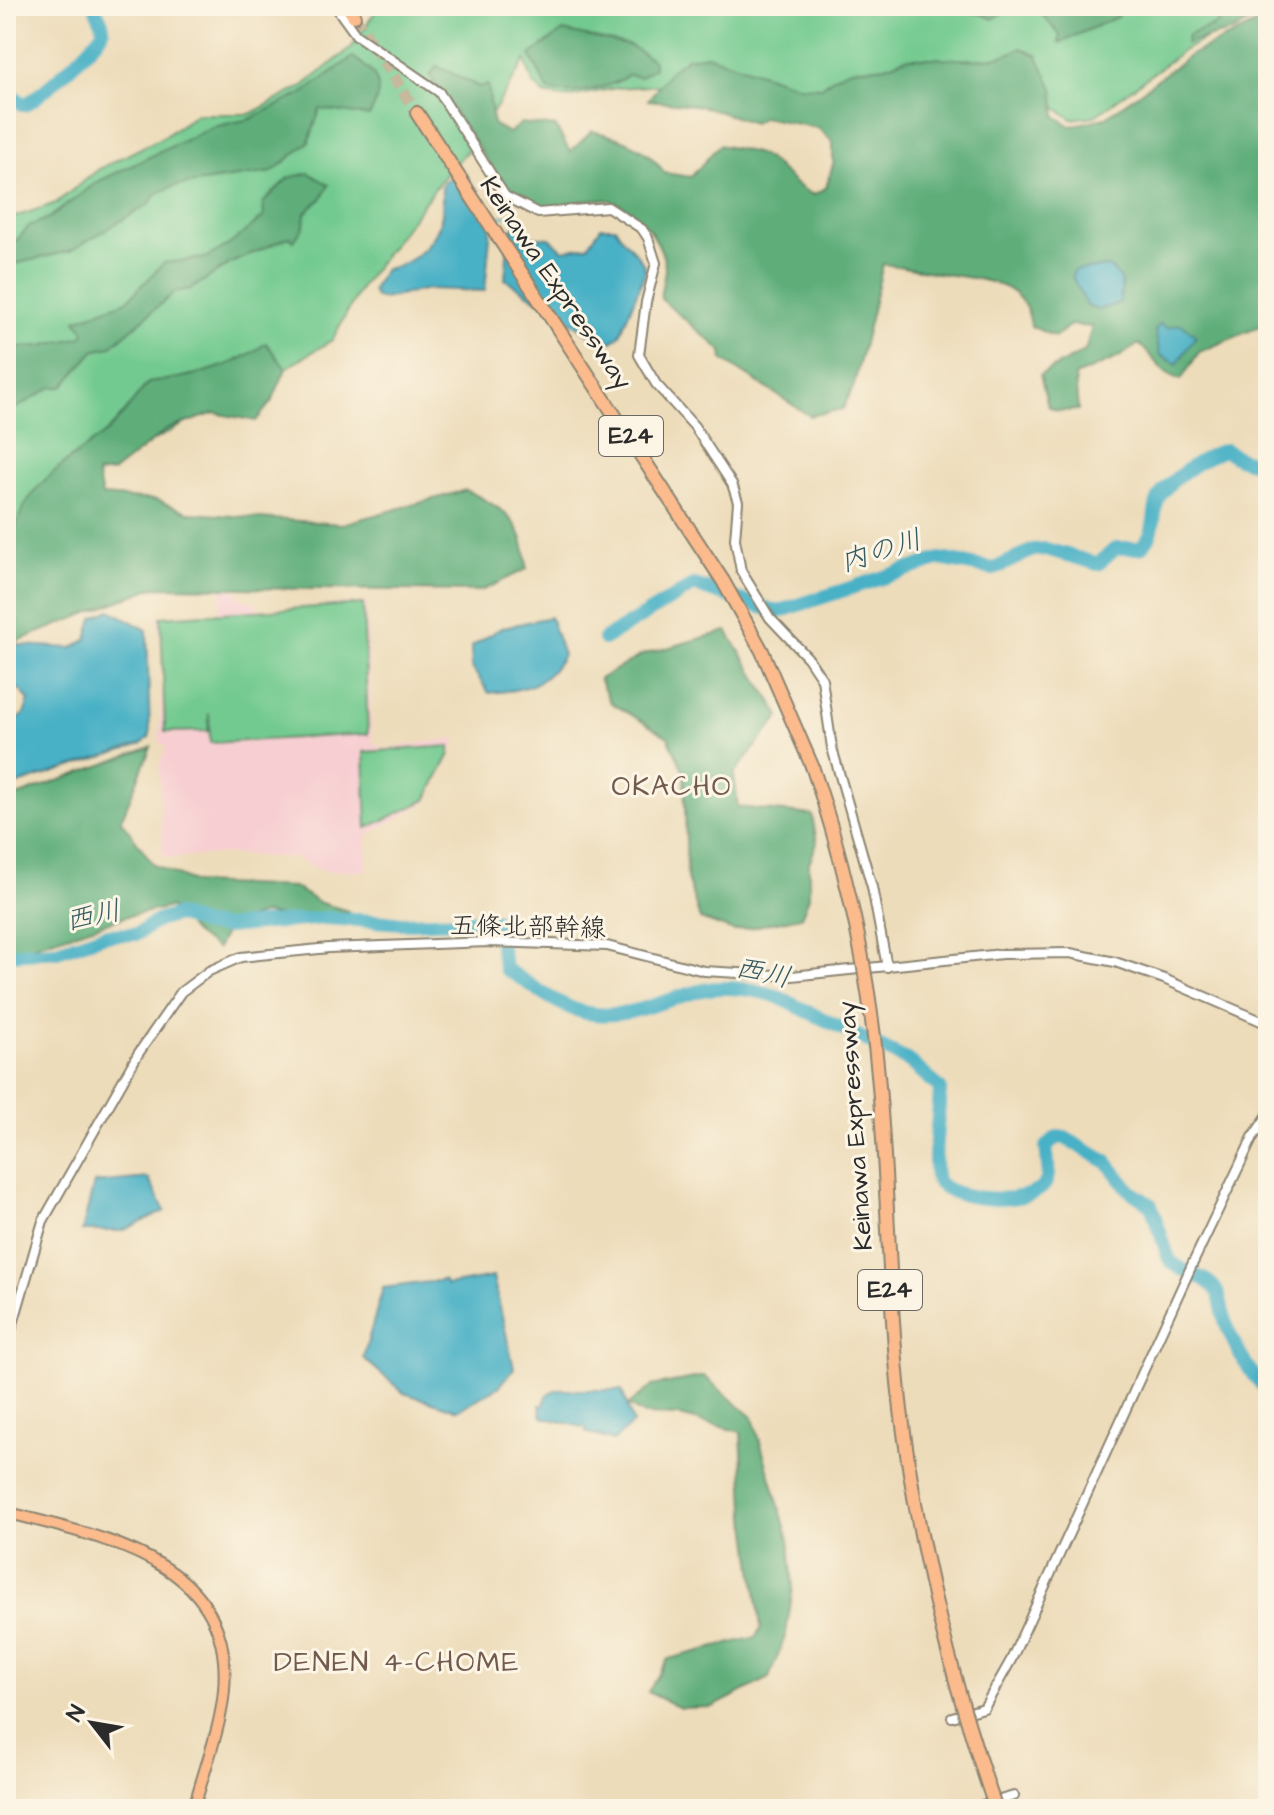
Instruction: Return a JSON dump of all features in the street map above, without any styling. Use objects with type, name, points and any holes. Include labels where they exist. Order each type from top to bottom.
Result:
[{"type":"highway","name":"Keinawa Expressway","points":[[417,113],[696,537],[762,651],[812,766],[843,867],[869,1002],[882,1121],[901,1411],[926,1564],[953,1673],[996,1809]]},
{"type":"main road","points":[[6,1512],[85,1533],[147,1556],[177,1573],[211,1618],[220,1642],[224,1693],[194,1809]]},
{"type":"street","points":[[335,6],[349,15],[356,35],[439,92],[505,196],[538,213],[608,207],[642,229],[648,238],[656,263],[644,311],[639,355],[656,384],[707,443],[737,493],[735,548],[744,577],[780,630],[808,658],[822,679],[832,748],[872,887],[887,967]]},
{"type":"street","name":"五條北部幹線","points":[[6,1348],[43,1221],[68,1172],[165,1010],[181,992],[224,964],[241,957],[291,951],[488,942],[607,946],[704,971],[792,976],[854,967],[887,967],[1002,954],[1070,953],[1115,962],[1152,975],[1268,1024]]},
{"type":"street","points":[[952,1717],[984,1708],[1011,1660],[1191,1267],[1253,1137],[1268,1115]]},
{"type":"street","points":[[982,1809],[982,1805],[1014,1796]]},
{"type":"shaded area","points":[[222,589],[232,589],[244,600],[254,601],[259,610],[366,602],[372,741],[382,749],[455,738],[456,744],[428,801],[367,836],[367,871],[325,871],[293,858],[226,854],[167,858],[163,855],[159,766],[166,747],[159,741],[163,673],[158,616],[219,612]]},
{"type":"green space","points":[[379,6],[1268,6],[1184,50],[1095,116],[1072,119],[1035,93],[842,104],[664,85],[616,88],[565,98],[544,94],[533,83],[525,60],[475,142],[442,179],[361,287],[332,340],[96,472],[6,609],[6,220],[56,203],[99,169],[165,136],[197,114],[250,114],[302,87],[351,48]]},
{"type":"green space","points":[[914,6],[1125,6],[1117,17],[1059,43],[1060,35],[1039,11],[1009,11],[993,19],[973,12]]},
{"type":"green space","points":[[1241,6],[1268,6],[1268,10],[1234,31],[1186,43],[1188,35],[1214,25]]},
{"type":"green space","points":[[1268,18],[1268,323],[1199,352],[1181,380],[1162,369],[1139,344],[1117,358],[1075,376],[1078,410],[1058,411],[1048,406],[1040,375],[1085,351],[1092,327],[1070,325],[1055,337],[1031,326],[1028,312],[1021,301],[1002,286],[978,279],[883,264],[854,385],[843,409],[810,416],[723,360],[722,351],[661,299],[665,268],[663,257],[652,234],[634,214],[612,201],[601,199],[545,207],[517,194],[502,183],[430,76],[437,66],[479,87],[488,85],[493,124],[509,133],[521,123],[556,127],[570,152],[592,131],[633,144],[650,156],[665,173],[691,177],[719,145],[767,159],[795,184],[813,195],[826,188],[833,164],[833,142],[818,128],[763,117],[753,123],[702,106],[648,100],[671,70],[687,58],[707,55],[799,86],[822,87],[845,71],[885,66],[906,58],[981,59],[1009,54],[1021,48],[1037,55],[1053,88],[1056,116],[1070,126],[1105,118],[1190,55]]},
{"type":"green space","points":[[563,31],[631,46],[654,61],[654,68],[640,77],[628,75],[590,90],[548,90],[530,55]]},
{"type":"green space","points":[[353,57],[369,70],[377,83],[377,98],[369,116],[320,109],[309,142],[272,172],[174,186],[157,193],[149,204],[70,251],[6,266],[6,245],[17,240],[29,226],[49,218],[97,182],[212,127],[250,119],[303,93]]},
{"type":"green space","points":[[309,173],[329,185],[321,199],[305,213],[304,226],[294,241],[289,237],[231,263],[191,289],[175,292],[110,347],[94,351],[63,387],[52,387],[6,414],[6,348],[41,346],[82,337],[84,331],[76,320],[127,301],[164,263],[205,258],[230,244],[264,216],[263,203],[288,178]]},
{"type":"green space","points":[[266,343],[286,369],[272,401],[256,421],[215,413],[168,429],[113,472],[97,474],[102,496],[156,500],[191,513],[342,524],[466,490],[511,519],[522,540],[527,569],[481,591],[154,587],[15,642],[6,641],[6,583],[15,578],[12,551],[16,528],[23,508],[35,491],[50,475],[110,429],[148,383],[225,366]]},
{"type":"green space","points":[[363,604],[368,734],[210,743],[209,713],[208,731],[165,732],[161,617]]},
{"type":"green space","points":[[727,631],[780,716],[734,774],[738,807],[812,815],[817,843],[809,863],[809,897],[801,917],[734,931],[700,919],[687,878],[684,772],[668,737],[610,702],[599,679],[642,655]]},
{"type":"green space","points":[[450,746],[450,754],[426,800],[367,828],[364,752]]},
{"type":"green space","points":[[151,747],[121,820],[154,865],[195,883],[294,887],[318,902],[348,911],[345,920],[321,921],[263,914],[229,924],[217,949],[195,934],[170,907],[128,916],[6,954],[6,800]]},
{"type":"green space","points":[[704,1376],[753,1418],[789,1540],[793,1588],[786,1634],[769,1678],[713,1707],[680,1708],[648,1692],[668,1659],[756,1637],[761,1627],[745,1509],[741,1432],[680,1416],[644,1415],[628,1405],[652,1386]]},
{"type":"water","points":[[464,172],[492,214],[485,291],[428,289],[383,299],[375,297],[372,290],[385,269],[414,257],[435,234],[442,214],[443,182]]},
{"type":"water","points":[[525,224],[522,236],[550,238],[563,250],[588,246],[601,227],[615,227],[639,258],[646,270],[620,335],[612,342],[593,336],[505,279],[509,233],[515,226]]},
{"type":"water","points":[[1109,267],[1121,282],[1119,303],[1098,310],[1087,306],[1072,276],[1075,270]]},
{"type":"water","points":[[1160,324],[1166,328],[1181,324],[1196,336],[1177,364],[1160,355],[1155,330]]},
{"type":"water","points":[[110,610],[147,630],[150,736],[142,744],[6,788],[6,730],[24,714],[29,700],[19,689],[6,685],[6,644],[72,648],[87,639],[93,618]]},
{"type":"water","points":[[550,617],[563,655],[556,666],[532,685],[489,693],[472,668],[471,647],[501,628]]},
{"type":"water","points":[[148,1178],[165,1211],[122,1231],[82,1231],[94,1183]]},
{"type":"water","points":[[493,1277],[514,1368],[500,1386],[458,1410],[404,1393],[363,1358],[383,1288],[444,1280],[447,1285]]},
{"type":"water","points":[[555,1390],[622,1390],[633,1423],[613,1441],[586,1432],[587,1428],[542,1417],[540,1405],[544,1405],[546,1396]]},
{"type":"waterway","points":[[6,90],[24,105],[67,70],[92,46],[103,30],[95,6]]},
{"type":"waterway","points":[[491,217],[514,216],[520,222]]},
{"type":"waterway","name":"内の川","points":[[604,639],[694,585],[777,612],[940,559],[994,569],[1033,550],[1046,549],[1098,564],[1116,548],[1140,548],[1151,533],[1161,495],[1176,479],[1207,458],[1225,450],[1238,458],[1268,467]]},
{"type":"waterway","name":"西川","points":[[6,954],[57,951],[105,935],[137,934],[157,921],[177,915],[205,925],[227,927],[325,918],[403,923],[493,920],[496,921],[505,969],[555,1001],[587,1013],[619,1014],[716,988],[742,989],[776,996],[909,1061],[940,1088],[935,1172],[937,1180],[944,1187],[972,1197],[989,1198],[1023,1196],[1036,1191],[1045,1184],[1048,1176],[1046,1147],[1057,1137],[1065,1138],[1107,1162],[1130,1191],[1151,1205],[1169,1259],[1216,1290],[1238,1349],[1248,1368],[1268,1391]]},
{"type":"tunnel","points":[[354,16],[417,113]]},
{"type":"district","name":"OKACHO","points":[[672,786]]},
{"type":"district","name":"DENEN 4-CHOME","points":[[397,1662]]}]
